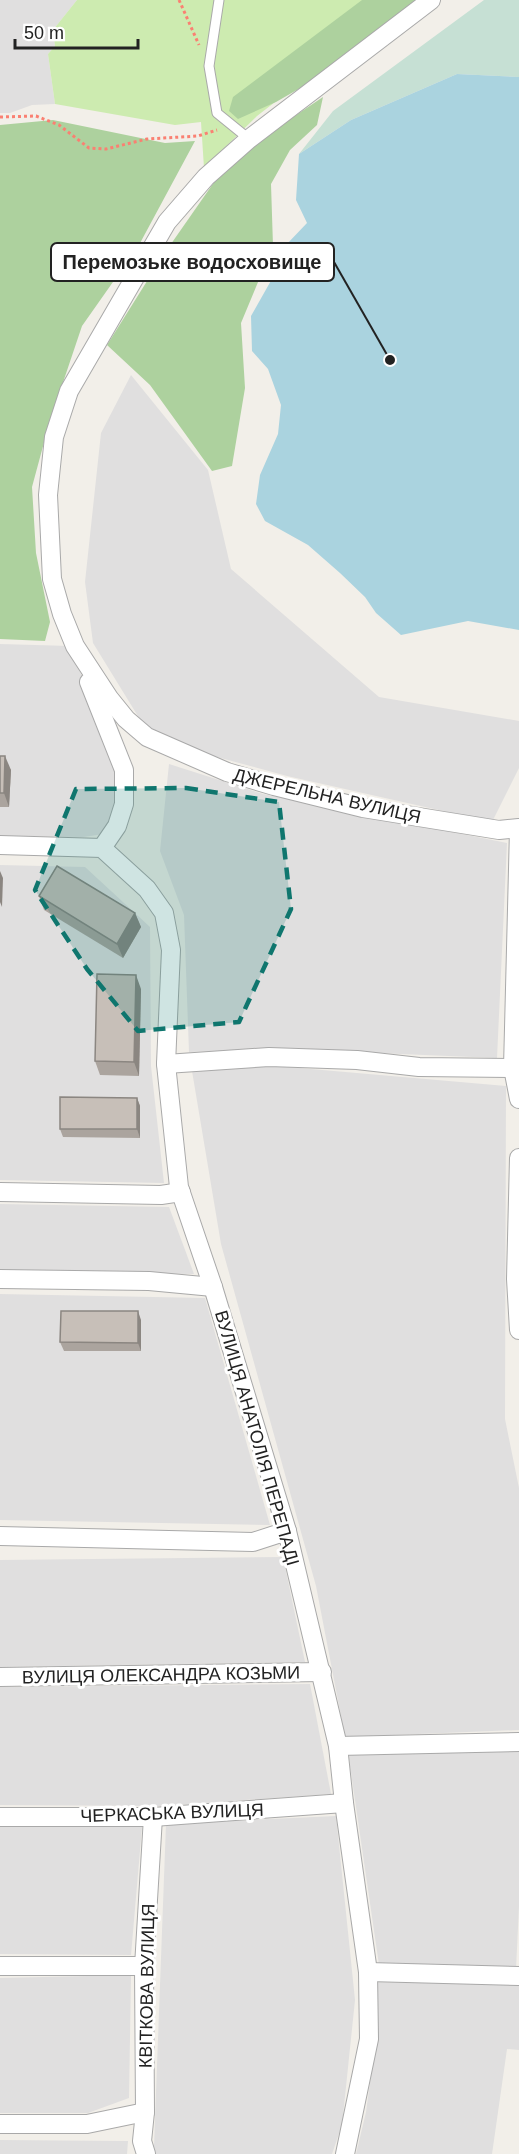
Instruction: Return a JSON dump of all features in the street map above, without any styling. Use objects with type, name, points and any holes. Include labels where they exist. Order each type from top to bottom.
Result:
[{"type":"street","name":"ДЖЕРЕЛЬНА ВУЛИЦЯ","points":[[431,0],[246,136],[167,222],[88,355],[69,392],[54,437],[48,495],[52,579],[62,614],[75,646],[126,719],[147,737],[227,772],[363,808],[499,830],[519,828]]},
{"type":"street","points":[[0,845],[102,848],[117,826],[124,804],[124,770],[75,646]]},
{"type":"street","points":[[519,828],[513,1068],[519,1099]]},
{"type":"street","name":"ВУЛИЦЯ АНАТОЛІЯ ПЕРЕПАДІ","points":[[102,848],[147,889],[164,913],[171,950],[166,1064],[181,1192],[213,1287],[287,1531],[338,1746],[368,1972],[369,2038],[345,2154]]},
{"type":"street","points":[[166,1064],[269,1058],[357,1060],[419,1067],[513,1068]]},
{"type":"street","points":[[519,1158],[516,1279],[519,1330]]},
{"type":"street","points":[[0,1192],[161,1195],[181,1192]]},
{"type":"street","points":[[0,1280],[149,1281],[213,1287]]},
{"type":"street","points":[[0,1536],[253,1542],[287,1531]]},
{"type":"street","name":"ВУЛИЦЯ ОЛЕКСАНДРА КОЗЬМИ","points":[[0,1677],[322,1672]]},
{"type":"street","points":[[338,1746],[519,1742]]},
{"type":"street","name":"ЧЕРКАСЬКА ВУЛИЦЯ","points":[[0,1817],[153,1817],[344,1803]]},
{"type":"street","name":"КВІТКОВА ВУЛИЦЯ","points":[[146,2154],[142,2141],[145,2112],[144,1966],[153,1817]]},
{"type":"street","points":[[0,1966],[144,1966]]},
{"type":"street","points":[[368,1972],[519,1976]]},
{"type":"street","points":[[0,2124],[87,2124],[145,2112]]},
{"type":"lane","points":[[219,0],[209,66],[217,113],[246,136]]},
{"type":"path","points":[[179,0],[209,66]]},
{"type":"path","points":[[0,117],[36,116],[58,125],[89,148],[106,149],[147,139],[198,136],[217,130],[246,136]]},
{"type":"highlighted area","points":[[186,788],[279,802],[291,909],[239,1022],[138,1031],[87,969],[35,890],[76,789]]},
{"type":"shaded area","points":[[0,0],[77,0],[53,30],[55,46],[48,54],[55,104],[32,105],[10,113],[0,113]]},
{"type":"shaded area","points":[[131,375],[208,470],[231,569],[379,697],[519,721],[519,768],[492,822],[287,776],[206,754],[144,726],[93,643],[85,582],[101,433]]},
{"type":"shaded area","points":[[0,644],[70,646],[120,775],[117,818],[104,834],[83,837],[0,836]]},
{"type":"shaded area","points":[[169,764],[263,794],[507,843],[497,1058],[279,1049],[189,1052],[184,915],[160,851]]},
{"type":"shaded area","points":[[0,865],[85,867],[150,927],[151,1066],[164,1183],[0,1180]]},
{"type":"shaded area","points":[[265,1065],[506,1086],[505,1419],[519,1488],[519,1730],[345,1737],[316,1586],[221,1244],[192,1071]]},
{"type":"shaded area","points":[[0,1204],[169,1207],[194,1274],[0,1272]]},
{"type":"shaded area","points":[[0,1294],[205,1298],[270,1525],[0,1520]]},
{"type":"shaded area","points":[[283,1557],[305,1662],[0,1667],[0,1560]]},
{"type":"shaded area","points":[[310,1684],[331,1794],[163,1806],[0,1805],[0,1687]]},
{"type":"shaded area","points":[[348,1752],[519,1752],[519,1906],[516,1969],[379,1965]]},
{"type":"shaded area","points":[[336,1816],[355,2000],[342,2125],[332,2154],[156,2154],[154,2147],[166,1824]]},
{"type":"shaded area","points":[[0,1827],[142,1827],[131,1955],[0,1954]]},
{"type":"shaded area","points":[[131,1975],[129,2098],[88,2113],[0,2113],[0,1978]]},
{"type":"shaded area","points":[[374,1982],[519,1985],[519,2050],[507,2049],[492,2154],[356,2154],[366,2112],[377,2031]]},
{"type":"shaded area","points":[[0,2140],[128,2141],[127,2154],[0,2154]]},
{"type":"green space","points":[[77,0],[407,0],[257,116],[204,168],[201,122],[175,125],[55,104],[48,54],[55,46],[53,30]]},
{"type":"green space","points":[[362,0],[419,0],[309,83],[276,102],[238,119],[229,111],[233,97]]},
{"type":"green space","points":[[484,0],[519,0],[519,77],[457,74],[351,120],[299,154],[333,111]]},
{"type":"green space","points":[[323,97],[317,125],[290,150],[271,184],[273,246],[241,323],[245,388],[232,466],[212,471],[150,385],[107,345],[164,254],[217,178],[265,136]]},
{"type":"green space","points":[[53,120],[165,143],[195,141],[139,245],[82,326],[49,424],[32,487],[36,553],[50,622],[45,641],[0,639],[0,125]]},
{"type":"water","points":[[457,74],[519,77],[519,630],[468,621],[401,635],[376,613],[365,597],[308,545],[265,521],[256,504],[260,475],[278,434],[281,405],[268,369],[252,351],[251,316],[277,270],[286,245],[307,223],[296,200],[299,154],[351,120]]},
{"type":"building","points":[[0,756],[5,756],[4,793],[0,793]]},
{"type":"building","points":[[57,866],[135,913],[117,944],[39,896]]},
{"type":"building","points":[[97,974],[136,975],[134,1062],[95,1061]]},
{"type":"building","points":[[60,1097],[137,1098],[137,1129],[60,1129]]},
{"type":"building","points":[[61,1311],[138,1311],[138,1343],[60,1342]]},
{"type":"place","name":"Перемозьке водосховище","points":[[390,360]]}]
